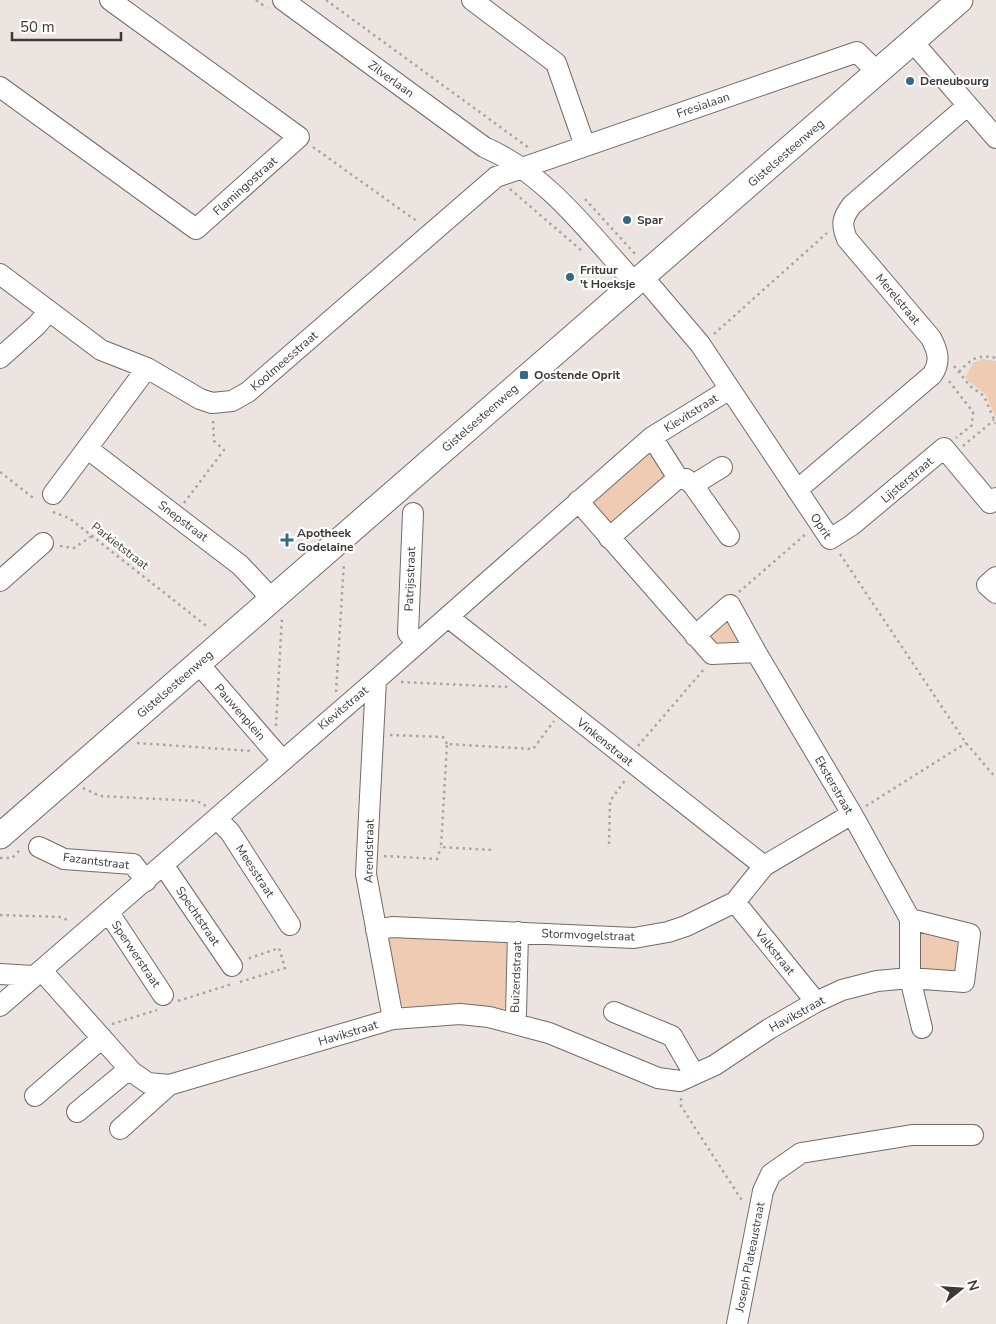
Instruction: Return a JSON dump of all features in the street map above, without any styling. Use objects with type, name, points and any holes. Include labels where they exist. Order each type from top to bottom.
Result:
[{"type":"main road","name":"Gistelsesteenweg","points":[[0,836],[960,0]]},
{"type":"street","points":[[110,0],[299,137]]},
{"type":"street","name":"Zilverlaan","points":[[283,0],[339,36]]},
{"type":"street","name":"Zilverlaan","points":[[298,0],[339,36],[484,147],[501,154],[551,192],[639,280]]},
{"type":"street","points":[[472,0],[556,62],[585,146]]},
{"type":"street","points":[[913,42],[996,138]]},
{"type":"street","name":"Fresialaan","points":[[520,169],[857,52],[878,73]]},
{"type":"street","name":"Flamingostraat","points":[[0,87],[196,229],[299,137]]},
{"type":"street","points":[[842,225],[845,215],[852,205],[967,106]]},
{"type":"street","name":"Koolmeesstraat","points":[[212,403],[232,401],[248,392],[496,177],[520,169]]},
{"type":"street","name":"Merelstraat","points":[[842,225],[847,240],[931,338],[937,349],[937,366]]},
{"type":"street","points":[[0,274],[48,312],[101,350],[147,368],[200,400],[212,403]]},
{"type":"street","name":"Oprit","points":[[639,280],[700,344],[825,532]]},
{"type":"street","points":[[0,358],[37,325],[48,312]]},
{"type":"street","points":[[797,490],[932,375],[937,366]]},
{"type":"street","points":[[47,502],[147,368]]},
{"type":"street","name":"Kievitstraat","points":[[0,1006],[217,819],[276,754],[340,711],[652,437],[730,389]]},
{"type":"street","name":"Kievitstraat","points":[[652,437],[729,536]]},
{"type":"street","name":"Snepstraat","points":[[88,449],[240,565],[272,598]]},
{"type":"street","name":"Lijsterstraat","points":[[825,532],[852,525],[947,452],[994,503]]},
{"type":"street","points":[[609,538],[685,481],[722,467]]},
{"type":"street","points":[[578,501],[712,654],[756,652]]},
{"type":"street","name":"Patrijsstraat","points":[[413,512],[408,633],[416,643]]},
{"type":"street","points":[[0,580],[43,543]]},
{"type":"street","points":[[996,576],[987,584],[996,593]]},
{"type":"street","points":[[695,636],[730,605]]},
{"type":"street","name":"Eksterstraat","points":[[730,605],[852,814],[910,919],[910,978],[922,1028]]},
{"type":"street","name":"Vinkenstraat","points":[[448,617],[453,623],[528,679],[631,763],[764,866]]},
{"type":"street","name":"Pauwenplein","points":[[198,663],[276,754]]},
{"type":"street","name":"Arendstraat","points":[[380,677],[373,734],[366,874],[393,1019]]},
{"type":"street","name":"Stormvogelstraat","points":[[376,930],[392,926],[634,938],[668,932],[686,926],[735,902],[764,866],[852,814]]},
{"type":"street","name":"Meesstraat","points":[[217,819],[230,832],[290,926]]},
{"type":"street","name":"Fazantstraat","points":[[39,847],[64,859],[133,864],[146,881]]},
{"type":"street","name":"Spechtstraat","points":[[164,866],[231,965]]},
{"type":"street","name":"Valkstraat","points":[[735,902],[816,1002]]},
{"type":"street","name":"Sperwerstraat","points":[[109,913],[167,1002]]},
{"type":"street","points":[[910,919],[970,934],[964,982],[910,978]]},
{"type":"street","name":"Buizerdstraat","points":[[513,1023],[516,1014],[518,932]]},
{"type":"street","points":[[0,974],[38,974]]},
{"type":"street","name":"Havikstraat","points":[[38,974],[98,1034],[129,1069],[148,1083],[169,1085],[393,1019],[460,1014],[513,1023],[549,1033],[658,1078],[687,1078],[715,1065],[816,1002],[842,990],[877,981],[910,978]]},
{"type":"street","points":[[614,1012],[672,1036],[687,1078]]},
{"type":"street","points":[[35,1096],[98,1034]]},
{"type":"street","points":[[77,1112],[129,1069]]},
{"type":"street","points":[[120,1129],[169,1085]]},
{"type":"street","name":"Joseph Plateaustraat","points":[[737,1324],[763,1191],[771,1174],[801,1153],[912,1135],[973,1135]]},
{"type":"path","points":[[326,0],[544,160]]},
{"type":"path","points":[[299,137],[432,232]]},
{"type":"path","points":[[496,177],[584,252]]},
{"type":"path","points":[[700,344],[721,328],[827,233],[842,225]]},
{"type":"path","points":[[959,372],[972,358],[980,356],[996,358]]},
{"type":"path","points":[[937,366],[953,365],[970,386],[984,396],[995,422],[947,452]]},
{"type":"path","points":[[937,366],[973,412],[972,425],[947,452]]},
{"type":"path","points":[[175,515],[224,450],[214,441],[212,403]]},
{"type":"path","name":"Parkietstraat","points":[[0,472],[69,518],[213,630],[223,642]]},
{"type":"path","points":[[730,605],[740,590],[825,532]]},
{"type":"path","name":"Oprit","points":[[825,532],[966,743],[996,778]]},
{"type":"path","points":[[43,543],[74,548],[92,536]]},
{"type":"path","points":[[335,544],[345,557],[335,704],[340,711]]},
{"type":"path","points":[[122,730],[132,742],[276,754],[282,610],[272,598]]},
{"type":"path","points":[[609,844],[610,801],[631,763],[709,664],[712,654]]},
{"type":"path","points":[[380,677],[392,681],[520,687],[528,679]]},
{"type":"path","points":[[447,744],[533,748],[565,709]]},
{"type":"path","points":[[368,856],[436,859],[441,847],[447,744],[443,738],[373,734]]},
{"type":"path","points":[[852,814],[966,743]]},
{"type":"path","points":[[993,774],[996,771]]},
{"type":"path","points":[[73,773],[86,791],[100,796],[197,801],[208,807],[217,819]]},
{"type":"path","points":[[0,858],[12,858],[26,845],[39,847]]},
{"type":"path","points":[[441,847],[491,850]]},
{"type":"path","points":[[0,915],[62,917],[74,924],[83,936]]},
{"type":"path","points":[[98,1034],[167,1002],[285,968],[279,948],[231,965]]},
{"type":"path","points":[[687,1078],[681,1106],[757,1225]]},
{"type":"shaded area","points":[[982,359],[996,361],[996,418],[986,395],[965,378],[973,363]]},
{"type":"shaded area","points":[[651,449],[669,475],[612,527],[590,504]]},
{"type":"shaded area","points":[[730,620],[745,645],[714,645],[708,639]]},
{"type":"shaded area","points":[[919,932],[962,936],[959,972],[917,970]]},
{"type":"shaded area","points":[[391,934],[508,941],[510,944],[507,1007],[498,1012],[404,1007],[398,1001],[387,942]]},
{"type":"place","name":"Deneubourg","points":[[910,81]]},
{"type":"place","name":"Spar","points":[[627,220]]},
{"type":"place","name":"Frituur 't Hoeksje","points":[[570,277]]},
{"type":"place","name":"Oostende Oprit","points":[[524,375]]},
{"type":"place","name":"Apotheek Godelaine","points":[[287,540]]}]
